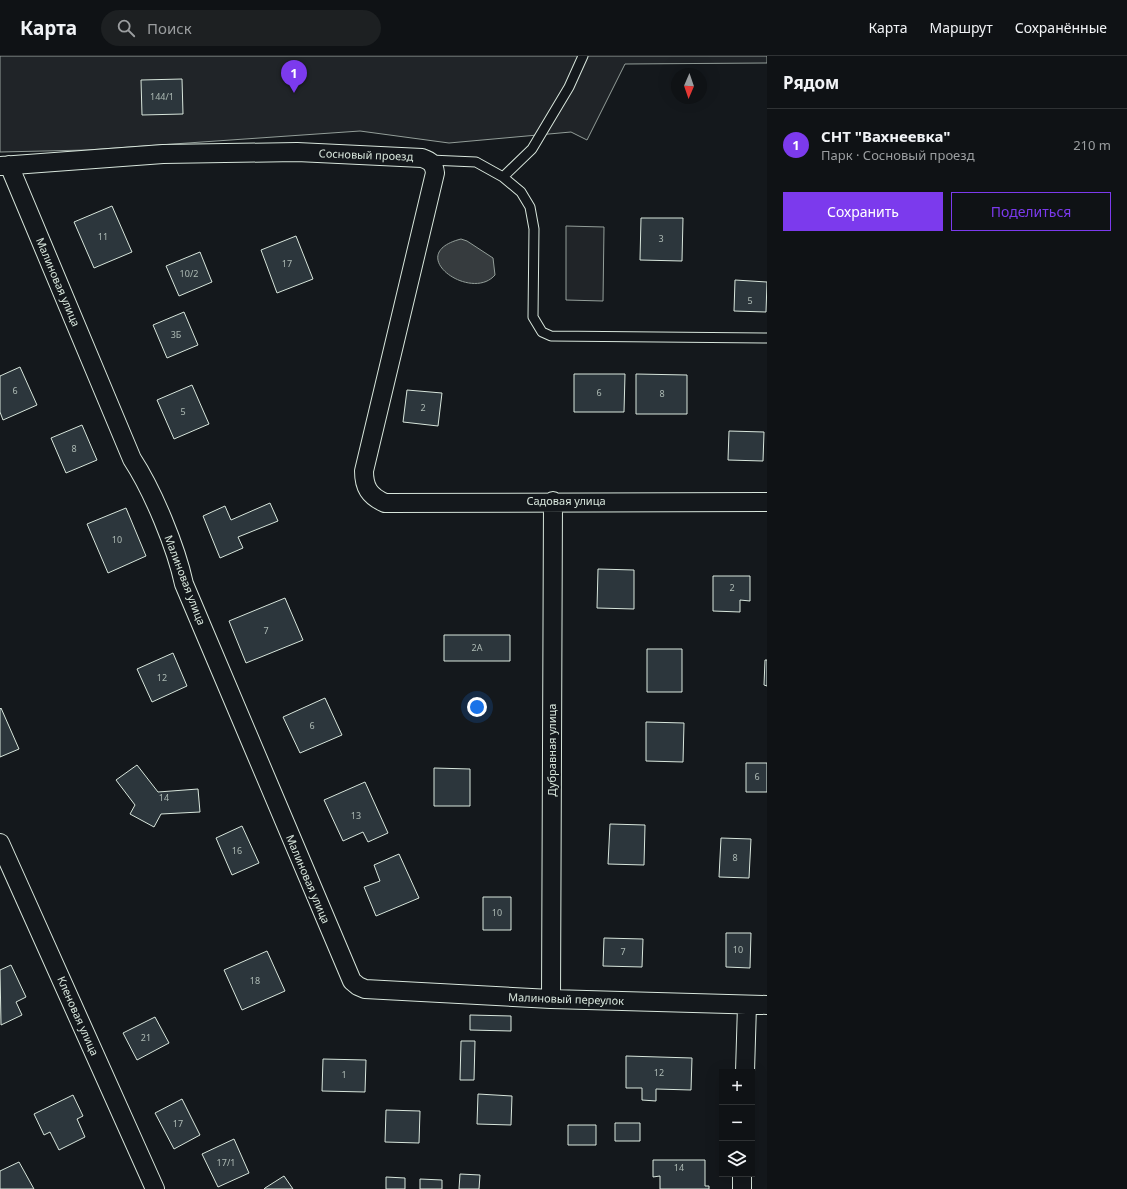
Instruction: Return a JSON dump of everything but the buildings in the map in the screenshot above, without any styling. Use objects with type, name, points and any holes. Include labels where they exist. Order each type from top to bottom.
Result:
[{"type":"street","name":"Сосновый проезд","points":[[5,166],[163,154],[202,153],[297,152],[422,158],[430,160],[434,166],[435,172],[364,471],[364,482],[368,492]]},
{"type":"street","name":"Малиновая улица","points":[[5,166],[132,459],[143,475],[176,555],[184,584],[348,974],[352,981],[365,989]]},
{"type":"street","name":"Садовая улица","points":[[368,492],[375,499],[384,503],[553,501],[767,502]]},
{"type":"street","name":"Дубравная улица","points":[[551,999],[553,501]]},
{"type":"street","name":"Кленовая улица","points":[[0,843],[155,1189]]},
{"type":"street","name":"Малиновый переулок","points":[[365,989],[551,999],[767,1005]]},
{"type":"street","points":[[745,1069],[747,1005]]},
{"type":"street","points":[[742,1177],[742,1189]]},
{"type":"lane","points":[[503,177],[532,149],[570,87],[583,56]]},
{"type":"lane","points":[[430,160],[476,162],[503,177],[521,192],[530,207],[534,229],[533,317],[542,332],[551,336],[767,338]]},
{"type":"shaded area","points":[[0,56],[767,56],[767,63],[625,64],[587,140],[571,132],[449,143],[360,131],[87,150],[0,152]]},
{"type":"shaded area","points":[[566,226],[604,227],[603,301],[566,300]]},
{"type":"shaded area","points":[[461,239],[467,241],[493,258],[495,275],[484,282],[471,283],[458,280],[447,273],[440,264],[438,255],[445,246]]},
{"type":"place","name":"СНТ \"Вахнеевка\"","points":[[294,93]]}]
